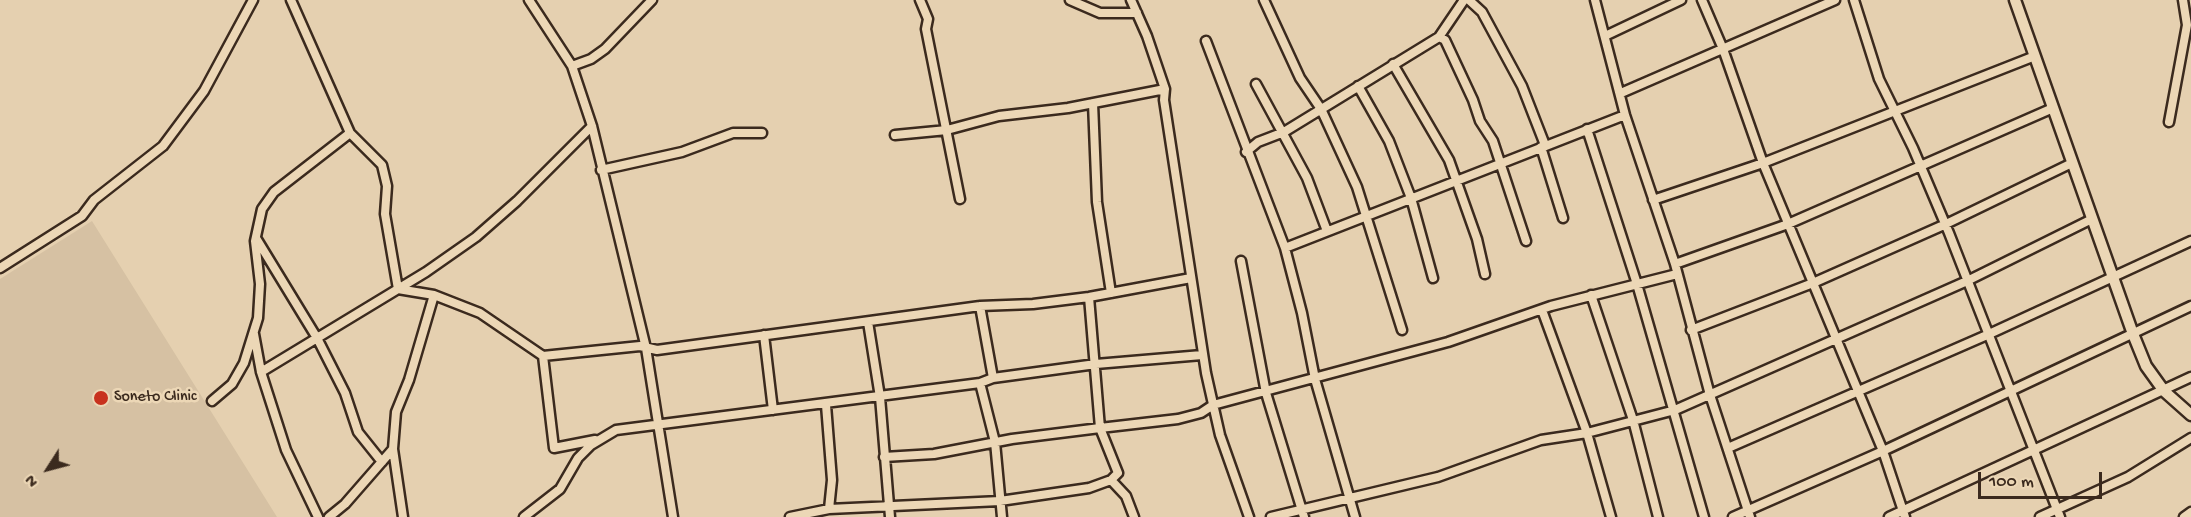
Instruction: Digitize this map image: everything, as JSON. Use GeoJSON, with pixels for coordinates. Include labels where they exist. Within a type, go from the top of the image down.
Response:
{"type":"FeatureCollection","features":[{"type":"Feature","properties":{"kind":"main road"},"geometry":{"type":"LineString","coordinates":[[2015,0],[2146,366],[2164,391],[2182,410],[2191,415]]}},
{"type":"Feature","properties":{"kind":"street"},"geometry":{"type":"LineString","coordinates":[[0,268],[82,216],[94,200],[163,146],[204,91],[253,0]]}},
{"type":"Feature","properties":{"kind":"street"},"geometry":{"type":"LineString","coordinates":[[291,0],[350,134],[382,165],[387,186],[385,214],[398,289]]}},
{"type":"Feature","properties":{"kind":"street"},"geometry":{"type":"LineString","coordinates":[[530,0],[572,66],[592,126],[646,348],[673,517]]}},
{"type":"Feature","properties":{"kind":"street"},"geometry":{"type":"LineString","coordinates":[[572,66],[591,59],[605,49],[652,0]]}},
{"type":"Feature","properties":{"kind":"street"},"geometry":{"type":"LineString","coordinates":[[920,0],[928,19],[926,29],[960,199]]}},
{"type":"Feature","properties":{"kind":"street"},"geometry":{"type":"LineString","coordinates":[[1070,0],[1100,13],[1137,13]]}},
{"type":"Feature","properties":{"kind":"street"},"geometry":{"type":"LineString","coordinates":[[1131,0],[1165,89],[1164,100],[1202,355],[1220,435],[1249,517]]}},
{"type":"Feature","properties":{"kind":"street"},"geometry":{"type":"LineString","coordinates":[[1264,0],[1300,78],[1321,109],[1357,187],[1364,216],[1402,330]]}},
{"type":"Feature","properties":{"kind":"street"},"geometry":{"type":"LineString","coordinates":[[1246,152],[1258,142],[1284,132],[1439,37],[1464,0]]}},
{"type":"Feature","properties":{"kind":"street"},"geometry":{"type":"LineString","coordinates":[[1470,0],[1482,12],[1522,86],[1543,146],[1563,218]]}},
{"type":"Feature","properties":{"kind":"street"},"geometry":{"type":"LineString","coordinates":[[1595,0],[1621,93],[1625,116],[1676,269],[1710,395],[1749,515]]}},
{"type":"Feature","properties":{"kind":"street"},"geometry":{"type":"LineString","coordinates":[[1605,36],[1681,0]]}},
{"type":"Feature","properties":{"kind":"street"},"geometry":{"type":"LineString","coordinates":[[1702,0],[1723,49],[1763,163],[1883,451],[1904,514]]}},
{"type":"Feature","properties":{"kind":"street"},"geometry":{"type":"LineString","coordinates":[[1621,93],[1835,0]]}},
{"type":"Feature","properties":{"kind":"street"},"geometry":{"type":"LineString","coordinates":[[1854,0],[1879,79],[1922,167],[1946,224],[1987,335],[2058,513]]}},
{"type":"Feature","properties":{"kind":"street"},"geometry":{"type":"LineString","coordinates":[[2169,123],[2187,24],[2183,0]]}},
{"type":"Feature","properties":{"kind":"street"},"geometry":{"type":"LineString","coordinates":[[1439,37],[1445,40],[1501,163],[1526,241]]}},
{"type":"Feature","properties":{"kind":"street"},"geometry":{"type":"LineString","coordinates":[[1206,41],[1246,152],[1285,248],[1302,313],[1315,379],[1355,517]]}},
{"type":"Feature","properties":{"kind":"street"},"geometry":{"type":"LineString","coordinates":[[1653,200],[1763,163],[2035,56]]}},
{"type":"Feature","properties":{"kind":"street"},"geometry":{"type":"LineString","coordinates":[[1393,64],[1449,159],[1477,239],[1485,274]]}},
{"type":"Feature","properties":{"kind":"street"},"geometry":{"type":"LineString","coordinates":[[1256,84],[1307,178],[1327,231]]}},
{"type":"Feature","properties":{"kind":"street"},"geometry":{"type":"LineString","coordinates":[[1358,86],[1389,141],[1411,198],[1433,278]]}},
{"type":"Feature","properties":{"kind":"street"},"geometry":{"type":"LineString","coordinates":[[895,135],[947,130],[999,116],[1093,104],[1165,89]]}},
{"type":"Feature","properties":{"kind":"street"},"geometry":{"type":"LineString","coordinates":[[1093,104],[1097,202],[1111,293]]}},
{"type":"Feature","properties":{"kind":"street"},"geometry":{"type":"LineString","coordinates":[[884,457],[934,454],[995,442],[1178,419],[1201,413],[1213,405],[1266,393],[1448,342],[1542,310],[1637,284],[1676,269],[1922,167],[2053,108]]}},
{"type":"Feature","properties":{"kind":"street"},"geometry":{"type":"LineString","coordinates":[[1285,248],[1625,116]]}},
{"type":"Feature","properties":{"kind":"street"},"geometry":{"type":"LineString","coordinates":[[261,372],[398,289],[476,237],[517,201],[592,126]]}},
{"type":"Feature","properties":{"kind":"street"},"geometry":{"type":"LineString","coordinates":[[1587,129],[1675,410],[1704,517]]}},
{"type":"Feature","properties":{"kind":"street"},"geometry":{"type":"LineString","coordinates":[[602,170],[682,152],[733,133],[762,133]]}},
{"type":"Feature","properties":{"kind":"street"},"geometry":{"type":"LineString","coordinates":[[212,401],[231,384],[244,363],[258,318],[260,284],[255,238],[261,209],[274,192],[350,134]]}},
{"type":"Feature","properties":{"kind":"street"},"geometry":{"type":"LineString","coordinates":[[1691,330],[1813,283],[1946,224],[2072,163]]}},
{"type":"Feature","properties":{"kind":"street"},"geometry":{"type":"LineString","coordinates":[[1271,517],[1303,514],[1398,485],[1438,477],[1541,440],[1587,433],[1675,410],[1967,280],[2092,219]]}},
{"type":"Feature","properties":{"kind":"street"},"geometry":{"type":"LineString","coordinates":[[255,238],[317,338],[345,393],[358,432],[382,462]]}},
{"type":"Feature","properties":{"kind":"street"},"geometry":{"type":"LineString","coordinates":[[1728,448],[1987,335],[2191,241]]}},
{"type":"Feature","properties":{"kind":"street"},"geometry":{"type":"LineString","coordinates":[[1241,261],[1266,393],[1303,514]]}},
{"type":"Feature","properties":{"kind":"street"},"geometry":{"type":"LineString","coordinates":[[398,289],[434,295],[480,313],[543,356],[646,348],[657,350],[980,306],[1033,304],[1089,297],[1191,278]]}},
{"type":"Feature","properties":{"kind":"street"},"geometry":{"type":"LineString","coordinates":[[403,517],[393,449],[396,412],[409,380],[434,295]]}},
{"type":"Feature","properties":{"kind":"street"},"geometry":{"type":"LineString","coordinates":[[1591,295],[1633,420],[1658,517]]}},
{"type":"Feature","properties":{"kind":"street"},"geometry":{"type":"LineString","coordinates":[[790,517],[829,509],[889,512],[1000,501],[1089,488],[1111,480],[1119,473],[1100,428],[1089,297]]}},
{"type":"Feature","properties":{"kind":"street"},"geometry":{"type":"LineString","coordinates":[[980,306],[993,378]]}},
{"type":"Feature","properties":{"kind":"street"},"geometry":{"type":"LineString","coordinates":[[1733,517],[1749,515],[2191,306]]}},
{"type":"Feature","properties":{"kind":"street"},"geometry":{"type":"LineString","coordinates":[[1542,310],[1587,433],[1611,517]]}},
{"type":"Feature","properties":{"kind":"street"},"geometry":{"type":"LineString","coordinates":[[868,322],[880,397],[889,512]]}},
{"type":"Feature","properties":{"kind":"street"},"geometry":{"type":"LineString","coordinates":[[253,330],[261,372],[286,450],[318,517]]}},
{"type":"Feature","properties":{"kind":"street"},"geometry":{"type":"LineString","coordinates":[[764,335],[773,410]]}},
{"type":"Feature","properties":{"kind":"street"},"geometry":{"type":"LineString","coordinates":[[524,517],[560,489],[578,458],[591,445],[616,430],[880,397],[1096,364],[1202,355]]}},
{"type":"Feature","properties":{"kind":"street"},"geometry":{"type":"LineString","coordinates":[[543,356],[554,448],[603,439]]}},
{"type":"Feature","properties":{"kind":"street"},"geometry":{"type":"LineString","coordinates":[[1889,517],[1904,514],[2191,377]]}},
{"type":"Feature","properties":{"kind":"street"},"geometry":{"type":"LineString","coordinates":[[981,383],[995,442],[1002,517]]}},
{"type":"Feature","properties":{"kind":"street"},"geometry":{"type":"LineString","coordinates":[[826,405],[832,480],[829,509]]}},
{"type":"Feature","properties":{"kind":"street"},"geometry":{"type":"LineString","coordinates":[[2040,517],[2058,513],[2128,477],[2191,438]]}},
{"type":"Feature","properties":{"kind":"street"},"geometry":{"type":"LineString","coordinates":[[329,517],[345,504],[393,449]]}},
{"type":"Feature","properties":{"kind":"street"},"geometry":{"type":"LineString","coordinates":[[1111,480],[1126,496],[1134,517]]}},
{"type":"Feature","properties":{"kind":"street"},"geometry":{"type":"LineString","coordinates":[[2184,517],[2191,512]]}},
{"type":"Feature","properties":{"kind":"shaded area","name":"Soneto Clinic"},"geometry":{"type":"Polygon","coordinates":[[[92,221],[277,517],[0,517],[0,279],[92,221]]]}},
{"type":"Feature","properties":{"kind":"place","name":"Soneto Clinic"},"geometry":{"type":"Point","coordinates":[101,398]}}]}
